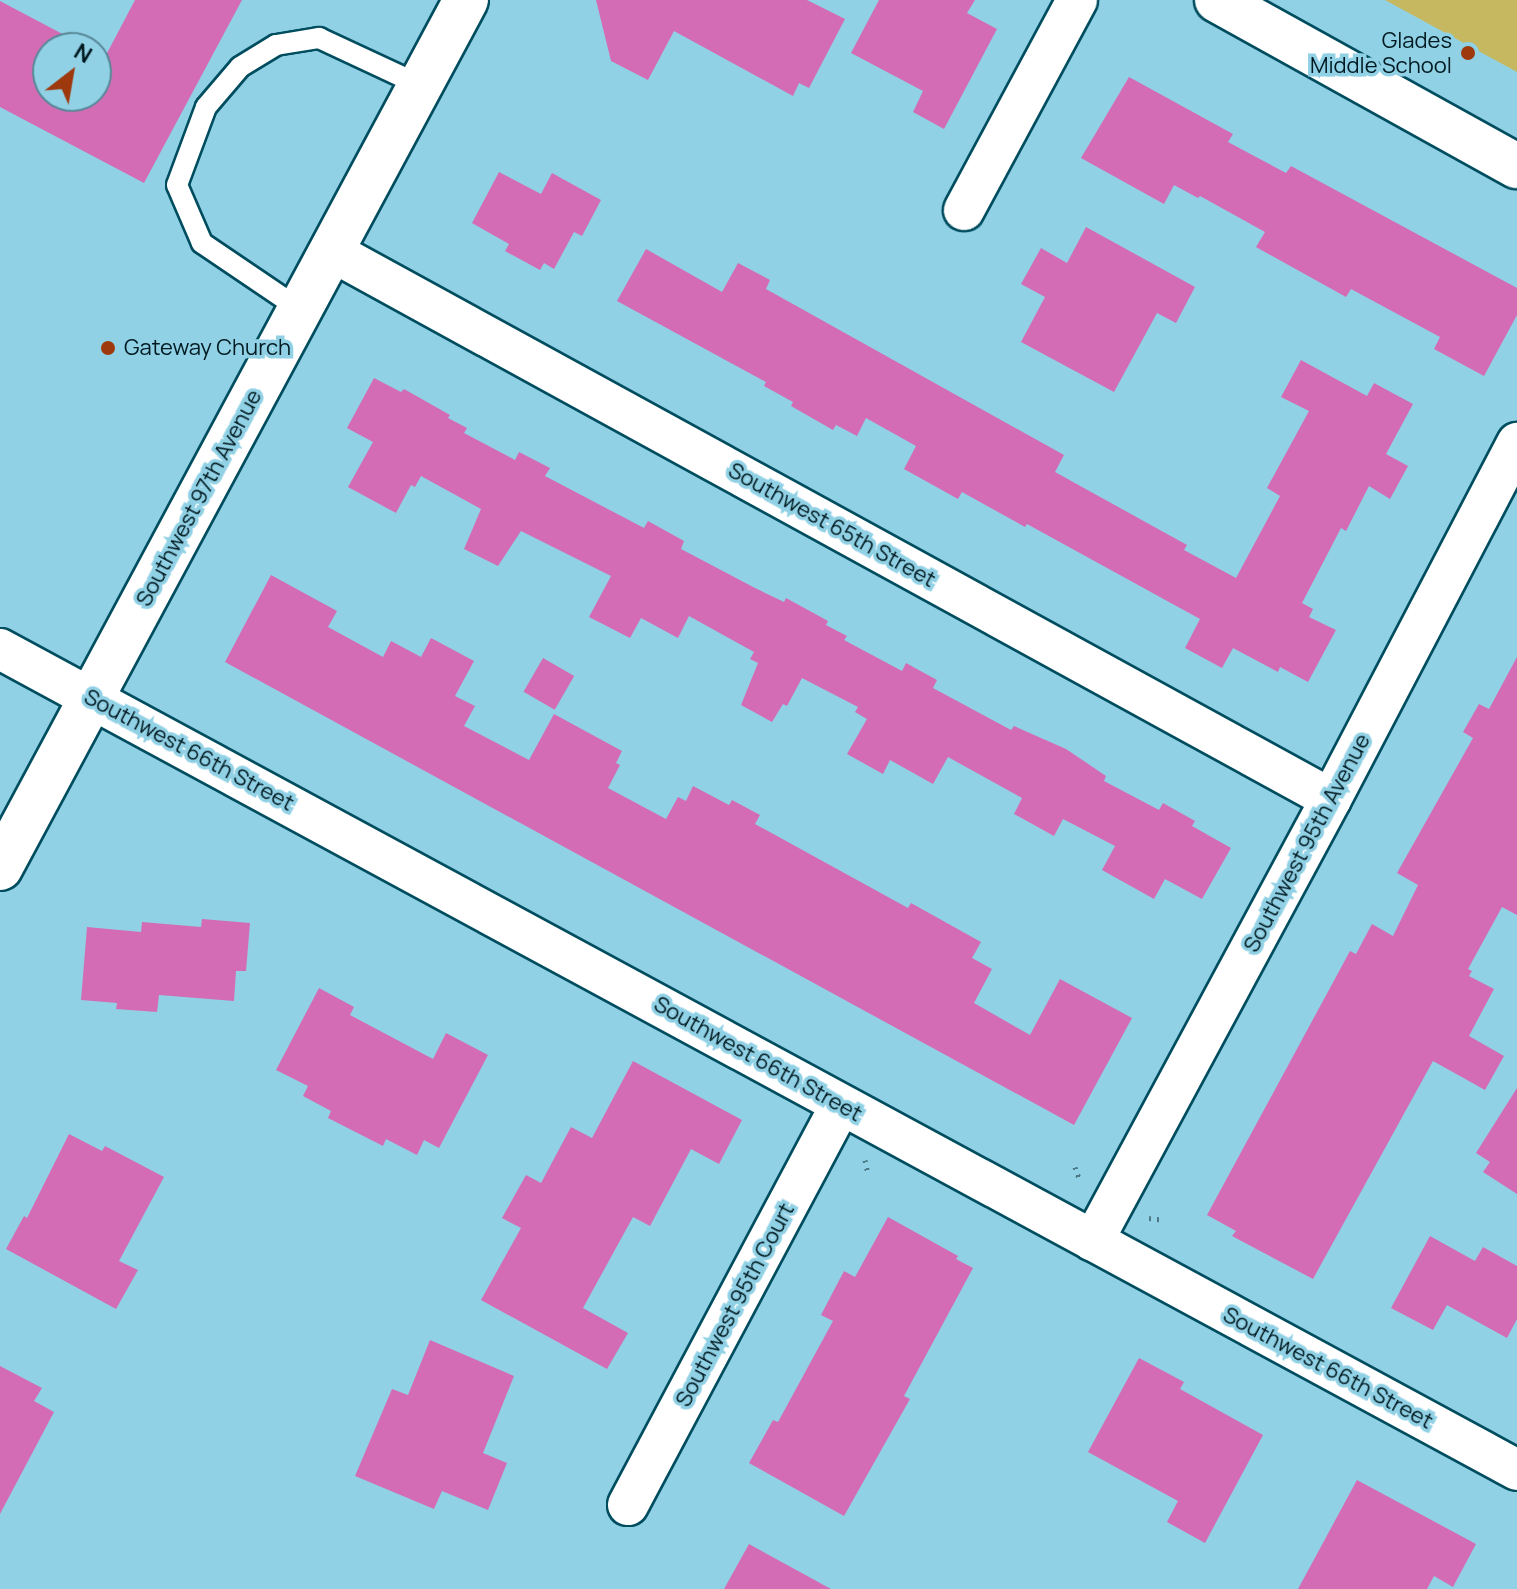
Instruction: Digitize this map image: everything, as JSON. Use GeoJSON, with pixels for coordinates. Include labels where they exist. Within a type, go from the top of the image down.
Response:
{"type":"FeatureCollection","features":[{"type":"Feature","properties":{"kind":"street","name":"Southwest 97th Avenue"},"geometry":{"type":"LineString","coordinates":[[0,868],[466,0]]}},
{"type":"Feature","properties":{"kind":"street"},"geometry":{"type":"LineString","coordinates":[[964,210],[1077,0]]}},
{"type":"Feature","properties":{"kind":"street"},"geometry":{"type":"LineString","coordinates":[[1217,0],[1517,166]]}},
{"type":"Feature","properties":{"kind":"street","name":"Southwest 65th Street"},"geometry":{"type":"LineString","coordinates":[[333,252],[1331,799]]}},
{"type":"Feature","properties":{"kind":"street","name":"Southwest 95th Avenue"},"geometry":{"type":"LineString","coordinates":[[1093,1241],[1331,799],[1517,443]]}},
{"type":"Feature","properties":{"kind":"street","name":"Southwest 66th Street"},"geometry":{"type":"LineString","coordinates":[[0,649],[1517,1470]]}},
{"type":"Feature","properties":{"kind":"street","name":"Southwest 95th Court"},"geometry":{"type":"LineString","coordinates":[[628,1505],[841,1105]]}},
{"type":"Feature","properties":{"kind":"lane"},"geometry":{"type":"LineString","coordinates":[[301,310],[202,243],[177,185],[206,107],[240,67],[276,45],[319,38],[422,86]]}},
{"type":"Feature","properties":{"kind":"path"},"geometry":{"type":"LineString","coordinates":[[1075,1167],[1081,1184]]}},
{"type":"Feature","properties":{"kind":"path"},"geometry":{"type":"LineString","coordinates":[[1144,1217],[1165,1220]]}},
{"type":"Feature","properties":{"kind":"shaded area"},"geometry":{"type":"Polygon","coordinates":[[[1385,0],[1517,0],[1517,72],[1385,0]]]}},
{"type":"Feature","properties":{"kind":"building"},"geometry":{"type":"Polygon","coordinates":[[[135,0],[242,0],[144,183],[0,107],[0,1],[59,32],[32,32],[32,112],[112,112],[112,44],[135,0]]]}},
{"type":"Feature","properties":{"kind":"building"},"geometry":{"type":"Polygon","coordinates":[[[596,0],[807,0],[845,19],[809,88],[799,83],[793,96],[674,31],[648,80],[611,61],[596,0]]]}},
{"type":"Feature","properties":{"kind":"building"},"geometry":{"type":"Polygon","coordinates":[[[879,0],[975,0],[967,13],[997,29],[944,129],[913,112],[923,91],[851,53],[879,0]]]}},
{"type":"Feature","properties":{"kind":"building"},"geometry":{"type":"Polygon","coordinates":[[[1129,77],[1233,134],[1228,142],[1286,173],[1291,166],[1517,288],[1517,315],[1484,376],[1434,349],[1440,337],[1351,289],[1346,297],[1256,247],[1265,232],[1200,196],[1198,198],[1174,185],[1164,204],[1081,158],[1129,77]]]}},
{"type":"Feature","properties":{"kind":"building"},"geometry":{"type":"Polygon","coordinates":[[[499,172],[541,194],[552,173],[601,200],[582,236],[574,232],[554,269],[544,263],[540,270],[505,251],[509,244],[472,223],[499,172]]]}},
{"type":"Feature","properties":{"kind":"building"},"geometry":{"type":"Polygon","coordinates":[[[1086,227],[1195,287],[1176,323],[1157,313],[1114,392],[1021,342],[1045,297],[1021,284],[1041,248],[1067,263],[1086,227]]]}},
{"type":"Feature","properties":{"kind":"building"},"geometry":{"type":"Polygon","coordinates":[[[646,249],[722,292],[738,263],[770,280],[766,289],[1064,455],[1055,472],[1187,545],[1184,550],[1236,578],[1280,496],[1267,488],[1309,411],[1281,397],[1301,360],[1367,396],[1374,383],[1413,404],[1386,454],[1408,466],[1390,499],[1369,486],[1346,531],[1341,528],[1302,603],[1313,609],[1309,617],[1336,630],[1308,682],[1280,667],[1278,672],[1233,648],[1222,668],[1185,648],[1200,619],[1027,524],[1025,527],[962,492],[958,499],[904,469],[916,446],[866,418],[857,436],[836,425],[833,430],[791,406],[793,402],[764,386],[766,382],[617,301],[646,249]]]}},
{"type":"Feature","properties":{"kind":"building"},"geometry":{"type":"Polygon","coordinates":[[[374,378],[401,392],[404,389],[450,415],[448,418],[467,428],[464,433],[515,460],[519,452],[550,468],[545,476],[644,528],[648,521],[684,541],[681,549],[755,588],[784,602],[786,598],[828,621],[826,625],[847,636],[844,640],[902,671],[906,663],[937,680],[933,688],[1011,730],[1014,726],[1066,749],[1106,776],[1104,781],[1159,810],[1163,803],[1195,821],[1192,826],[1231,848],[1202,899],[1165,879],[1154,899],[1102,870],[1115,846],[1063,819],[1054,836],[1014,814],[1022,798],[948,757],[933,784],[890,760],[883,774],[847,754],[867,719],[855,712],[858,707],[802,678],[787,706],[783,704],[772,722],[741,705],[758,663],[750,659],[754,652],[689,616],[678,638],[641,618],[630,638],[589,617],[611,576],[521,531],[498,566],[464,549],[481,509],[421,476],[415,487],[411,485],[396,513],[348,487],[373,442],[347,428],[374,378]]]}},
{"type":"Feature","properties":{"kind":"building"},"geometry":{"type":"Polygon","coordinates":[[[271,575],[337,611],[328,627],[383,657],[391,641],[421,657],[431,638],[474,661],[455,696],[475,706],[464,726],[529,760],[554,714],[622,751],[616,763],[620,765],[608,788],[666,819],[678,797],[686,801],[693,786],[729,805],[732,800],[760,815],[755,824],[908,908],[911,903],[981,942],[972,958],[992,969],[974,1003],[1030,1035],[1060,979],[1132,1018],[1074,1125],[225,662],[271,575]]]}},
{"type":"Feature","properties":{"kind":"building"},"geometry":{"type":"Polygon","coordinates":[[[1517,657],[1517,915],[1502,907],[1468,969],[1472,971],[1469,976],[1494,989],[1469,1036],[1504,1056],[1485,1090],[1433,1061],[1313,1279],[1232,1236],[1236,1231],[1207,1215],[1350,951],[1356,954],[1372,924],[1393,936],[1418,885],[1397,873],[1473,738],[1463,732],[1479,704],[1489,709],[1517,657]]]}},
{"type":"Feature","properties":{"kind":"building"},"geometry":{"type":"Polygon","coordinates":[[[543,658],[574,676],[555,710],[524,692],[543,658]]]}},
{"type":"Feature","properties":{"kind":"building"},"geometry":{"type":"Polygon","coordinates":[[[202,919],[250,923],[246,971],[236,971],[234,1001],[159,995],[157,1012],[116,1009],[117,1003],[81,1000],[87,927],[141,932],[142,922],[201,927],[202,919]]]}},
{"type":"Feature","properties":{"kind":"building"},"geometry":{"type":"Polygon","coordinates":[[[319,988],[354,1007],[350,1015],[433,1059],[446,1033],[488,1055],[439,1148],[424,1140],[417,1155],[386,1139],[383,1146],[328,1118],[331,1111],[303,1096],[308,1086],[276,1070],[319,988]]]}},
{"type":"Feature","properties":{"kind":"building"},"geometry":{"type":"Polygon","coordinates":[[[633,1061],[742,1120],[719,1164],[691,1149],[650,1226],[633,1217],[583,1308],[628,1333],[607,1369],[481,1300],[521,1228],[502,1218],[526,1175],[541,1183],[571,1127],[592,1138],[633,1061]]]}},
{"type":"Feature","properties":{"kind":"building"},"geometry":{"type":"Polygon","coordinates":[[[1517,1088],[1517,1194],[1483,1172],[1490,1162],[1476,1153],[1517,1088]]]}},
{"type":"Feature","properties":{"kind":"building"},"geometry":{"type":"Polygon","coordinates":[[[69,1134],[102,1151],[105,1146],[164,1177],[119,1261],[138,1270],[116,1309],[6,1249],[24,1216],[27,1218],[69,1134]]]}},
{"type":"Feature","properties":{"kind":"building"},"geometry":{"type":"Polygon","coordinates":[[[888,1217],[958,1256],[956,1259],[973,1268],[904,1396],[910,1399],[844,1516],[749,1463],[773,1420],[778,1422],[833,1321],[821,1315],[844,1271],[855,1277],[888,1217]]]}},
{"type":"Feature","properties":{"kind":"building"},"geometry":{"type":"Polygon","coordinates":[[[1430,1236],[1475,1261],[1483,1247],[1517,1266],[1517,1319],[1507,1338],[1447,1305],[1433,1330],[1391,1308],[1430,1236]]]}},
{"type":"Feature","properties":{"kind":"building"},"geometry":{"type":"Polygon","coordinates":[[[430,1340],[514,1376],[483,1453],[507,1463],[488,1510],[442,1491],[434,1509],[355,1476],[392,1389],[408,1395],[430,1340]]]}},
{"type":"Feature","properties":{"kind":"building"},"geometry":{"type":"Polygon","coordinates":[[[1139,1358],[1184,1382],[1180,1389],[1263,1435],[1205,1543],[1167,1522],[1178,1501],[1088,1452],[1139,1358]]]}},
{"type":"Feature","properties":{"kind":"building"},"geometry":{"type":"Polygon","coordinates":[[[0,1366],[42,1388],[34,1401],[54,1412],[0,1514],[0,1366]]]}},
{"type":"Feature","properties":{"kind":"building"},"geometry":{"type":"Polygon","coordinates":[[[1357,1480],[1476,1544],[1453,1587],[1434,1576],[1427,1589],[1298,1589],[1357,1480]]]}},
{"type":"Feature","properties":{"kind":"building"},"geometry":{"type":"Polygon","coordinates":[[[749,1544],[831,1589],[724,1589],[749,1544]]]}},
{"type":"Feature","properties":{"kind":"place","name":"Glades Middle School"},"geometry":{"type":"Point","coordinates":[1468,53]}},
{"type":"Feature","properties":{"kind":"place","name":"Gateway Church"},"geometry":{"type":"Point","coordinates":[108,348]}}]}
